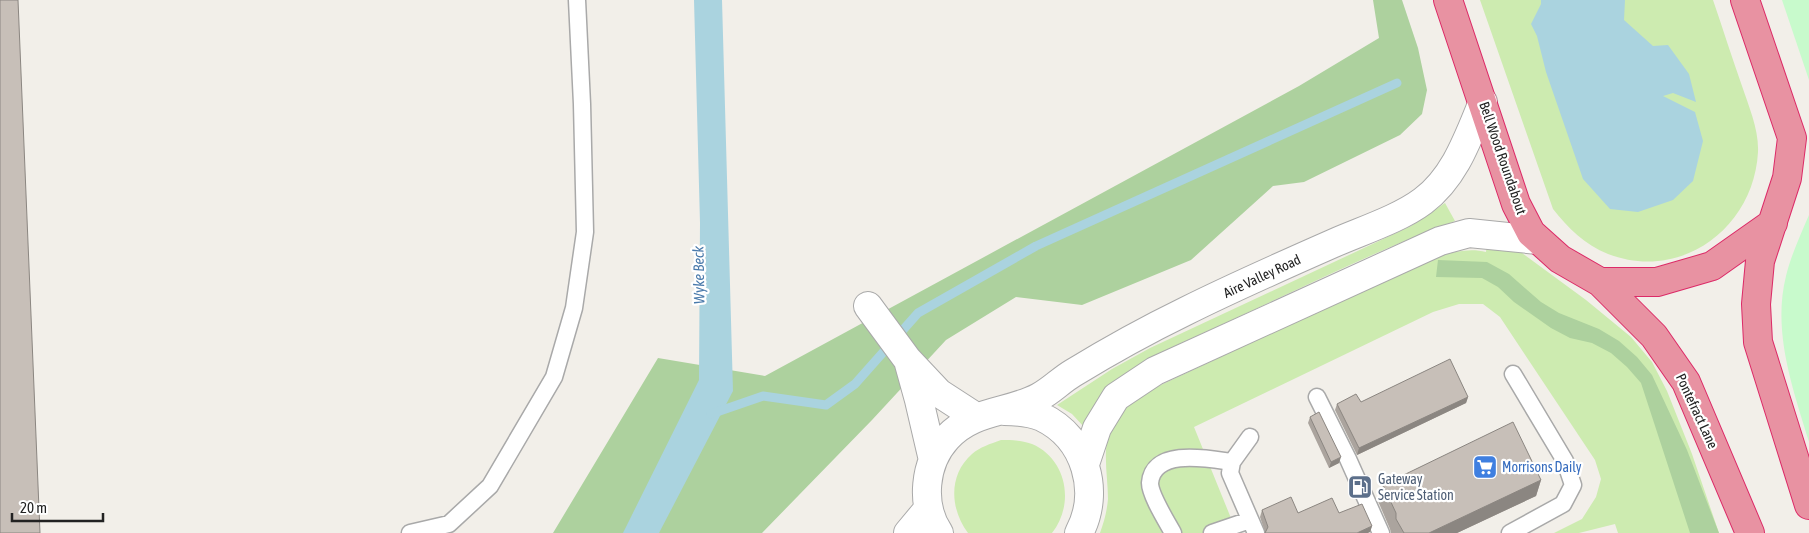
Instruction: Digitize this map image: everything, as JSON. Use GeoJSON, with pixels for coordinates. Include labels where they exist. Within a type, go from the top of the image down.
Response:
{"type":"FeatureCollection","features":[{"type":"Feature","properties":{"kind":"highway","name":"Bell Wood Roundabout"},"geometry":{"type":"LineString","coordinates":[[1448,0],[1516,204],[1531,233],[1560,258],[1600,282]]}},
{"type":"Feature","properties":{"kind":"highway"},"geometry":{"type":"LineString","coordinates":[[1745,0],[1792,138],[1787,178],[1760,261],[1756,304],[1758,342],[1809,505]]}},
{"type":"Feature","properties":{"kind":"highway"},"geometry":{"type":"LineString","coordinates":[[1600,282],[1656,282],[1712,266],[1773,223]]}},
{"type":"Feature","properties":{"kind":"highway","name":"Pontefract Lane"},"geometry":{"type":"LineString","coordinates":[[1600,282],[1654,336],[1686,382],[1750,533]]}},
{"type":"Feature","properties":{"kind":"street","name":"Aire Valley Road"},"geometry":{"type":"LineString","coordinates":[[908,533],[933,521],[927,484],[933,460],[946,438],[965,422],[1039,398],[1067,376],[1105,353],[1186,311],[1294,260],[1392,218],[1421,202],[1435,190],[1461,155],[1483,102]]}},
{"type":"Feature","properties":{"kind":"street"},"geometry":{"type":"LineString","coordinates":[[1085,464],[1097,428],[1116,396],[1155,371],[1440,242],[1469,233],[1538,240]]}},
{"type":"Feature","properties":{"kind":"street"},"geometry":{"type":"LineString","coordinates":[[868,306],[907,359],[939,393],[988,414],[1022,411],[1042,417],[1060,429],[1075,445],[1085,464],[1089,481],[1090,499],[1087,516],[1079,533]]}},
{"type":"Feature","properties":{"kind":"street"},"geometry":{"type":"LineString","coordinates":[[907,359],[933,460]]}},
{"type":"Feature","properties":{"kind":"lane"},"geometry":{"type":"LineString","coordinates":[[410,533],[449,524],[490,486],[554,377],[574,308],[585,232],[577,0]]}},
{"type":"Feature","properties":{"kind":"lane"},"geometry":{"type":"LineString","coordinates":[[1510,533],[1563,504],[1573,485],[1565,461],[1513,374]]}},
{"type":"Feature","properties":{"kind":"lane"},"geometry":{"type":"LineString","coordinates":[[1317,398],[1348,459],[1381,533]]}},
{"type":"Feature","properties":{"kind":"lane"},"geometry":{"type":"LineString","coordinates":[[1212,533],[1253,527],[1230,473],[1232,462],[1250,437]]}},
{"type":"Feature","properties":{"kind":"lane"},"geometry":{"type":"LineString","coordinates":[[1173,533],[1156,503],[1150,484],[1154,472],[1164,462],[1186,456],[1232,462]]}},
{"type":"Feature","properties":{"kind":"green space"},"geometry":{"type":"Polygon","coordinates":[[[1373,0],[1402,0],[1418,48],[1427,90],[1422,114],[1400,135],[1304,182],[1273,186],[1191,260],[1082,305],[1016,297],[946,340],[872,420],[762,533],[553,533],[658,358],[765,376],[1299,86],[1379,38],[1373,0]]]}},
{"type":"Feature","properties":{"kind":"green space"},"geometry":{"type":"Polygon","coordinates":[[[1480,0],[1713,0],[1753,119],[1758,144],[1753,179],[1743,204],[1728,225],[1709,242],[1686,254],[1662,261],[1635,261],[1608,254],[1592,246],[1578,235],[1553,209],[1480,0]]]}},
{"type":"Feature","properties":{"kind":"green space"},"geometry":{"type":"Polygon","coordinates":[[[1782,0],[1809,0],[1809,80],[1782,0]]]}},
{"type":"Feature","properties":{"kind":"green space"},"geometry":{"type":"Polygon","coordinates":[[[1445,203],[1455,221],[1399,243],[1142,363],[1116,381],[1101,396],[1084,427],[1072,414],[1057,405],[1112,369],[1150,348],[1411,226],[1445,203]]]}},
{"type":"Feature","properties":{"kind":"green space"},"geometry":{"type":"Polygon","coordinates":[[[1809,215],[1809,442],[1786,360],[1781,318],[1782,297],[1788,268],[1809,215]]]}},
{"type":"Feature","properties":{"kind":"green space"},"geometry":{"type":"Polygon","coordinates":[[[1487,240],[1504,243],[1522,253],[1586,300],[1631,337],[1652,362],[1667,391],[1692,454],[1719,533],[1618,533],[1615,524],[1579,533],[1554,533],[1582,519],[1596,497],[1601,479],[1595,460],[1500,317],[1483,304],[1459,304],[1433,312],[1194,427],[1237,533],[1100,533],[1108,499],[1106,445],[1108,435],[1118,416],[1148,391],[1401,272],[1453,253],[1475,250],[1486,252],[1487,240]]]}},
{"type":"Feature","properties":{"kind":"green space"},"geometry":{"type":"Polygon","coordinates":[[[1438,260],[1487,262],[1509,274],[1541,302],[1559,313],[1599,329],[1619,341],[1637,357],[1652,375],[1687,450],[1719,533],[1690,533],[1641,383],[1627,367],[1611,353],[1592,343],[1570,338],[1551,328],[1514,302],[1498,287],[1482,278],[1436,277],[1438,260]]]}},
{"type":"Feature","properties":{"kind":"green space"},"geometry":{"type":"Polygon","coordinates":[[[1001,440],[1032,444],[1044,451],[1060,471],[1064,483],[1064,509],[1052,533],[968,533],[962,524],[955,503],[954,492],[959,472],[964,462],[972,454],[985,446],[1001,440]]]}},
{"type":"Feature","properties":{"kind":"water"},"geometry":{"type":"Polygon","coordinates":[[[694,0],[722,0],[733,391],[659,533],[623,533],[699,380],[700,223],[694,0]]]}},
{"type":"Feature","properties":{"kind":"water"},"geometry":{"type":"Polygon","coordinates":[[[1541,0],[1625,0],[1624,20],[1653,46],[1668,45],[1689,74],[1696,102],[1673,93],[1663,96],[1695,112],[1703,141],[1693,181],[1673,200],[1638,212],[1610,209],[1583,179],[1546,72],[1537,36],[1531,24],[1541,4],[1541,0]]]}},
{"type":"Feature","properties":{"kind":"building"},"geometry":{"type":"Polygon","coordinates":[[[0,0],[18,0],[40,533],[0,533],[0,0]]]}},
{"type":"Feature","properties":{"kind":"building"},"geometry":{"type":"Polygon","coordinates":[[[1450,359],[1468,397],[1359,448],[1337,404],[1356,394],[1361,402],[1450,359]]]}},
{"type":"Feature","properties":{"kind":"building"},"geometry":{"type":"Polygon","coordinates":[[[1319,412],[1341,457],[1331,462],[1310,417],[1319,412]]]}},
{"type":"Feature","properties":{"kind":"building","name":"Morrisons Daily"},"geometry":{"type":"Polygon","coordinates":[[[1513,422],[1541,480],[1429,533],[1404,533],[1396,519],[1396,513],[1383,485],[1513,422]]]}},
{"type":"Feature","properties":{"kind":"building"},"geometry":{"type":"Polygon","coordinates":[[[1291,497],[1298,513],[1332,498],[1339,513],[1362,504],[1372,526],[1357,533],[1265,533],[1268,527],[1262,510],[1291,497]]]}},
{"type":"Feature","properties":{"kind":"waterway"},"geometry":{"type":"LineString","coordinates":[[711,414],[763,396],[826,405],[855,384],[918,313],[1036,246],[1397,83]]}},
{"type":"Feature","properties":{"kind":"place","name":"Morrisons Daily"},"geometry":{"type":"Point","coordinates":[1485,467]}},
{"type":"Feature","properties":{"kind":"place","name":"Gateway Service Station"},"geometry":{"type":"Point","coordinates":[1360,487]}},
{"type":"Feature","properties":{"kind":"water label","name":"Wyke Beck"},"geometry":{"type":"Point","coordinates":[699,275]}}]}
